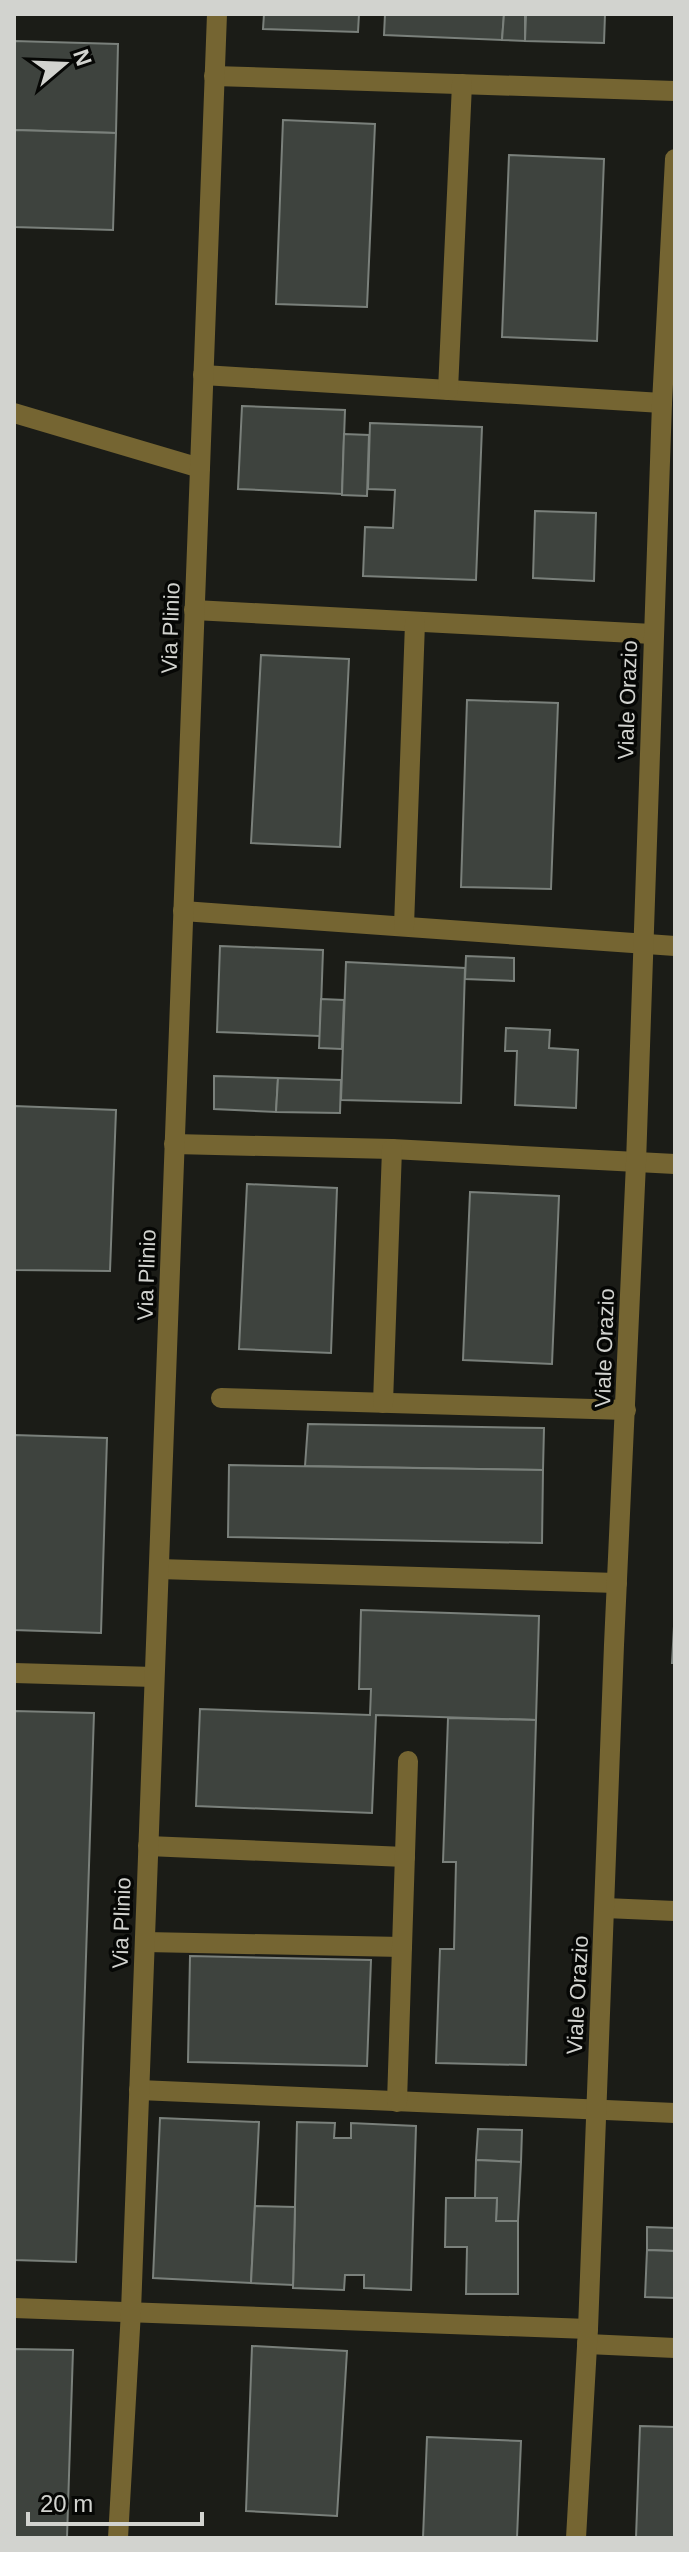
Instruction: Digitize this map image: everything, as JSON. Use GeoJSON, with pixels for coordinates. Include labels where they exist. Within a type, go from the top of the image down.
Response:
{"type":"FeatureCollection","features":[{"type":"Feature","properties":{"kind":"street","name":"Via Plinio"},"geometry":{"type":"LineString","coordinates":[[118,2538],[131,2311],[217,14]]}},
{"type":"Feature","properties":{"kind":"street"},"geometry":{"type":"LineString","coordinates":[[214,76],[675,91]]}},
{"type":"Feature","properties":{"kind":"street"},"geometry":{"type":"LineString","coordinates":[[448,390],[462,84]]}},
{"type":"Feature","properties":{"kind":"street","name":"Viale Orazio"},"geometry":{"type":"LineString","coordinates":[[576,2538],[636,1163],[662,403],[670,360],[675,159]]}},
{"type":"Feature","properties":{"kind":"street"},"geometry":{"type":"LineString","coordinates":[[203,375],[662,403]]}},
{"type":"Feature","properties":{"kind":"street"},"geometry":{"type":"LineString","coordinates":[[14,413],[200,468]]}},
{"type":"Feature","properties":{"kind":"street"},"geometry":{"type":"LineString","coordinates":[[194,610],[653,634]]}},
{"type":"Feature","properties":{"kind":"street"},"geometry":{"type":"LineString","coordinates":[[404,926],[415,623]]}},
{"type":"Feature","properties":{"kind":"street"},"geometry":{"type":"LineString","coordinates":[[183,911],[675,946]]}},
{"type":"Feature","properties":{"kind":"street"},"geometry":{"type":"LineString","coordinates":[[174,1144],[392,1149],[675,1164]]}},
{"type":"Feature","properties":{"kind":"street"},"geometry":{"type":"LineString","coordinates":[[383,1403],[392,1149]]}},
{"type":"Feature","properties":{"kind":"street"},"geometry":{"type":"LineString","coordinates":[[221,1398],[626,1410]]}},
{"type":"Feature","properties":{"kind":"street"},"geometry":{"type":"LineString","coordinates":[[159,1569],[617,1583]]}},
{"type":"Feature","properties":{"kind":"street"},"geometry":{"type":"LineString","coordinates":[[14,1673],[154,1677]]}},
{"type":"Feature","properties":{"kind":"street"},"geometry":{"type":"LineString","coordinates":[[397,2102],[408,1761]]}},
{"type":"Feature","properties":{"kind":"street"},"geometry":{"type":"LineString","coordinates":[[148,1846],[405,1857]]}},
{"type":"Feature","properties":{"kind":"street"},"geometry":{"type":"LineString","coordinates":[[605,1908],[675,1911]]}},
{"type":"Feature","properties":{"kind":"street"},"geometry":{"type":"LineString","coordinates":[[145,1942],[402,1947]]}},
{"type":"Feature","properties":{"kind":"street"},"geometry":{"type":"LineString","coordinates":[[139,2090],[675,2113]]}},
{"type":"Feature","properties":{"kind":"street"},"geometry":{"type":"LineString","coordinates":[[14,2308],[131,2311],[587,2337],[675,2348]]}},
{"type":"Feature","properties":{"kind":"building"},"geometry":{"type":"Polygon","coordinates":[[[264,14],[359,14],[358,32],[263,29],[264,14]]]}},
{"type":"Feature","properties":{"kind":"building"},"geometry":{"type":"Polygon","coordinates":[[[385,14],[504,14],[502,40],[384,35],[385,14]]]}},
{"type":"Feature","properties":{"kind":"building"},"geometry":{"type":"Polygon","coordinates":[[[504,14],[525,15],[525,41],[502,40],[504,14]]]}},
{"type":"Feature","properties":{"kind":"building"},"geometry":{"type":"Polygon","coordinates":[[[526,14],[605,14],[604,43],[525,41],[526,14]]]}},
{"type":"Feature","properties":{"kind":"building"},"geometry":{"type":"Polygon","coordinates":[[[14,41],[118,44],[116,133],[14,130],[14,41]]]}},
{"type":"Feature","properties":{"kind":"building"},"geometry":{"type":"Polygon","coordinates":[[[283,120],[375,124],[367,307],[276,304],[283,120]]]}},
{"type":"Feature","properties":{"kind":"building"},"geometry":{"type":"Polygon","coordinates":[[[14,130],[116,133],[113,230],[14,227],[14,130]]]}},
{"type":"Feature","properties":{"kind":"building"},"geometry":{"type":"Polygon","coordinates":[[[509,155],[604,159],[597,341],[502,337],[509,155]]]}},
{"type":"Feature","properties":{"kind":"building"},"geometry":{"type":"Polygon","coordinates":[[[242,406],[345,410],[342,494],[238,489],[242,406]]]}},
{"type":"Feature","properties":{"kind":"building"},"geometry":{"type":"Polygon","coordinates":[[[370,423],[482,427],[476,580],[363,576],[365,527],[393,528],[395,490],[368,489],[370,423]]]}},
{"type":"Feature","properties":{"kind":"building"},"geometry":{"type":"Polygon","coordinates":[[[344,434],[369,435],[367,496],[342,495],[344,434]]]}},
{"type":"Feature","properties":{"kind":"building"},"geometry":{"type":"Polygon","coordinates":[[[535,511],[596,513],[594,581],[533,578],[535,511]]]}},
{"type":"Feature","properties":{"kind":"building"},"geometry":{"type":"Polygon","coordinates":[[[261,655],[349,659],[340,847],[251,843],[261,655]]]}},
{"type":"Feature","properties":{"kind":"building"},"geometry":{"type":"Polygon","coordinates":[[[467,700],[558,703],[551,889],[461,887],[467,700]]]}},
{"type":"Feature","properties":{"kind":"building"},"geometry":{"type":"Polygon","coordinates":[[[220,946],[323,950],[320,1036],[217,1032],[220,946]]]}},
{"type":"Feature","properties":{"kind":"building"},"geometry":{"type":"Polygon","coordinates":[[[466,956],[514,958],[514,981],[465,979],[466,956]]]}},
{"type":"Feature","properties":{"kind":"building"},"geometry":{"type":"Polygon","coordinates":[[[346,962],[465,968],[461,1103],[341,1100],[346,962]]]}},
{"type":"Feature","properties":{"kind":"building"},"geometry":{"type":"Polygon","coordinates":[[[321,999],[344,1000],[342,1049],[319,1048],[321,999]]]}},
{"type":"Feature","properties":{"kind":"building"},"geometry":{"type":"Polygon","coordinates":[[[506,1028],[550,1030],[549,1048],[578,1050],[576,1108],[515,1105],[517,1051],[505,1051],[506,1028]]]}},
{"type":"Feature","properties":{"kind":"building"},"geometry":{"type":"Polygon","coordinates":[[[214,1076],[278,1078],[276,1112],[214,1109],[214,1076]]]}},
{"type":"Feature","properties":{"kind":"building"},"geometry":{"type":"Polygon","coordinates":[[[278,1078],[341,1080],[340,1113],[276,1112],[278,1078]]]}},
{"type":"Feature","properties":{"kind":"building"},"geometry":{"type":"Polygon","coordinates":[[[14,1106],[116,1110],[110,1271],[14,1270],[14,1106]]]}},
{"type":"Feature","properties":{"kind":"building"},"geometry":{"type":"Polygon","coordinates":[[[247,1184],[337,1188],[331,1353],[239,1349],[247,1184]]]}},
{"type":"Feature","properties":{"kind":"building"},"geometry":{"type":"Polygon","coordinates":[[[470,1192],[559,1196],[552,1364],[463,1360],[470,1192]]]}},
{"type":"Feature","properties":{"kind":"building"},"geometry":{"type":"Polygon","coordinates":[[[308,1424],[544,1428],[543,1470],[305,1466],[308,1424]]]}},
{"type":"Feature","properties":{"kind":"building"},"geometry":{"type":"Polygon","coordinates":[[[14,1435],[107,1438],[101,1633],[14,1630],[14,1435]]]}},
{"type":"Feature","properties":{"kind":"building"},"geometry":{"type":"Polygon","coordinates":[[[229,1465],[543,1470],[542,1543],[228,1537],[229,1465]]]}},
{"type":"Feature","properties":{"kind":"building"},"geometry":{"type":"Polygon","coordinates":[[[675,1608],[675,1663],[672,1663],[675,1608]]]}},
{"type":"Feature","properties":{"kind":"building"},"geometry":{"type":"Polygon","coordinates":[[[361,1610],[539,1616],[536,1720],[376,1715],[372,1813],[196,1806],[200,1709],[370,1715],[371,1689],[359,1689],[361,1610]]]}},
{"type":"Feature","properties":{"kind":"building"},"geometry":{"type":"Polygon","coordinates":[[[14,1711],[94,1713],[76,2262],[14,2260],[14,1711]]]}},
{"type":"Feature","properties":{"kind":"building"},"geometry":{"type":"Polygon","coordinates":[[[448,1718],[536,1720],[526,2065],[436,2063],[440,1949],[454,1949],[456,1862],[443,1862],[448,1718]]]}},
{"type":"Feature","properties":{"kind":"building"},"geometry":{"type":"Polygon","coordinates":[[[190,1956],[371,1960],[367,2066],[188,2062],[190,1956]]]}},
{"type":"Feature","properties":{"kind":"building"},"geometry":{"type":"Polygon","coordinates":[[[160,2118],[259,2122],[251,2283],[153,2278],[160,2118]]]}},
{"type":"Feature","properties":{"kind":"building"},"geometry":{"type":"Polygon","coordinates":[[[297,2122],[335,2123],[334,2138],[351,2138],[351,2123],[416,2126],[411,2290],[364,2288],[364,2275],[345,2275],[344,2290],[293,2288],[297,2122]]]}},
{"type":"Feature","properties":{"kind":"building"},"geometry":{"type":"Polygon","coordinates":[[[478,2129],[522,2130],[521,2162],[476,2160],[478,2129]]]}},
{"type":"Feature","properties":{"kind":"building"},"geometry":{"type":"Polygon","coordinates":[[[476,2160],[521,2162],[518,2221],[496,2221],[497,2198],[475,2198],[476,2160]]]}},
{"type":"Feature","properties":{"kind":"building"},"geometry":{"type":"Polygon","coordinates":[[[446,2198],[497,2198],[496,2221],[518,2221],[518,2294],[466,2294],[467,2247],[445,2247],[446,2198]]]}},
{"type":"Feature","properties":{"kind":"building"},"geometry":{"type":"Polygon","coordinates":[[[255,2206],[295,2207],[293,2285],[251,2283],[255,2206]]]}},
{"type":"Feature","properties":{"kind":"building"},"geometry":{"type":"Polygon","coordinates":[[[647,2227],[675,2228],[675,2251],[647,2250],[647,2227]]]}},
{"type":"Feature","properties":{"kind":"building"},"geometry":{"type":"Polygon","coordinates":[[[647,2250],[675,2251],[675,2298],[645,2297],[647,2250]]]}},
{"type":"Feature","properties":{"kind":"building"},"geometry":{"type":"Polygon","coordinates":[[[252,2346],[347,2351],[337,2516],[246,2511],[252,2346]]]}},
{"type":"Feature","properties":{"kind":"building"},"geometry":{"type":"Polygon","coordinates":[[[14,2349],[73,2350],[67,2538],[14,2538],[14,2349]]]}},
{"type":"Feature","properties":{"kind":"building"},"geometry":{"type":"Polygon","coordinates":[[[640,2426],[675,2427],[675,2538],[636,2538],[640,2426]]]}},
{"type":"Feature","properties":{"kind":"building"},"geometry":{"type":"Polygon","coordinates":[[[427,2437],[521,2441],[517,2538],[423,2538],[427,2437]]]}}]}
